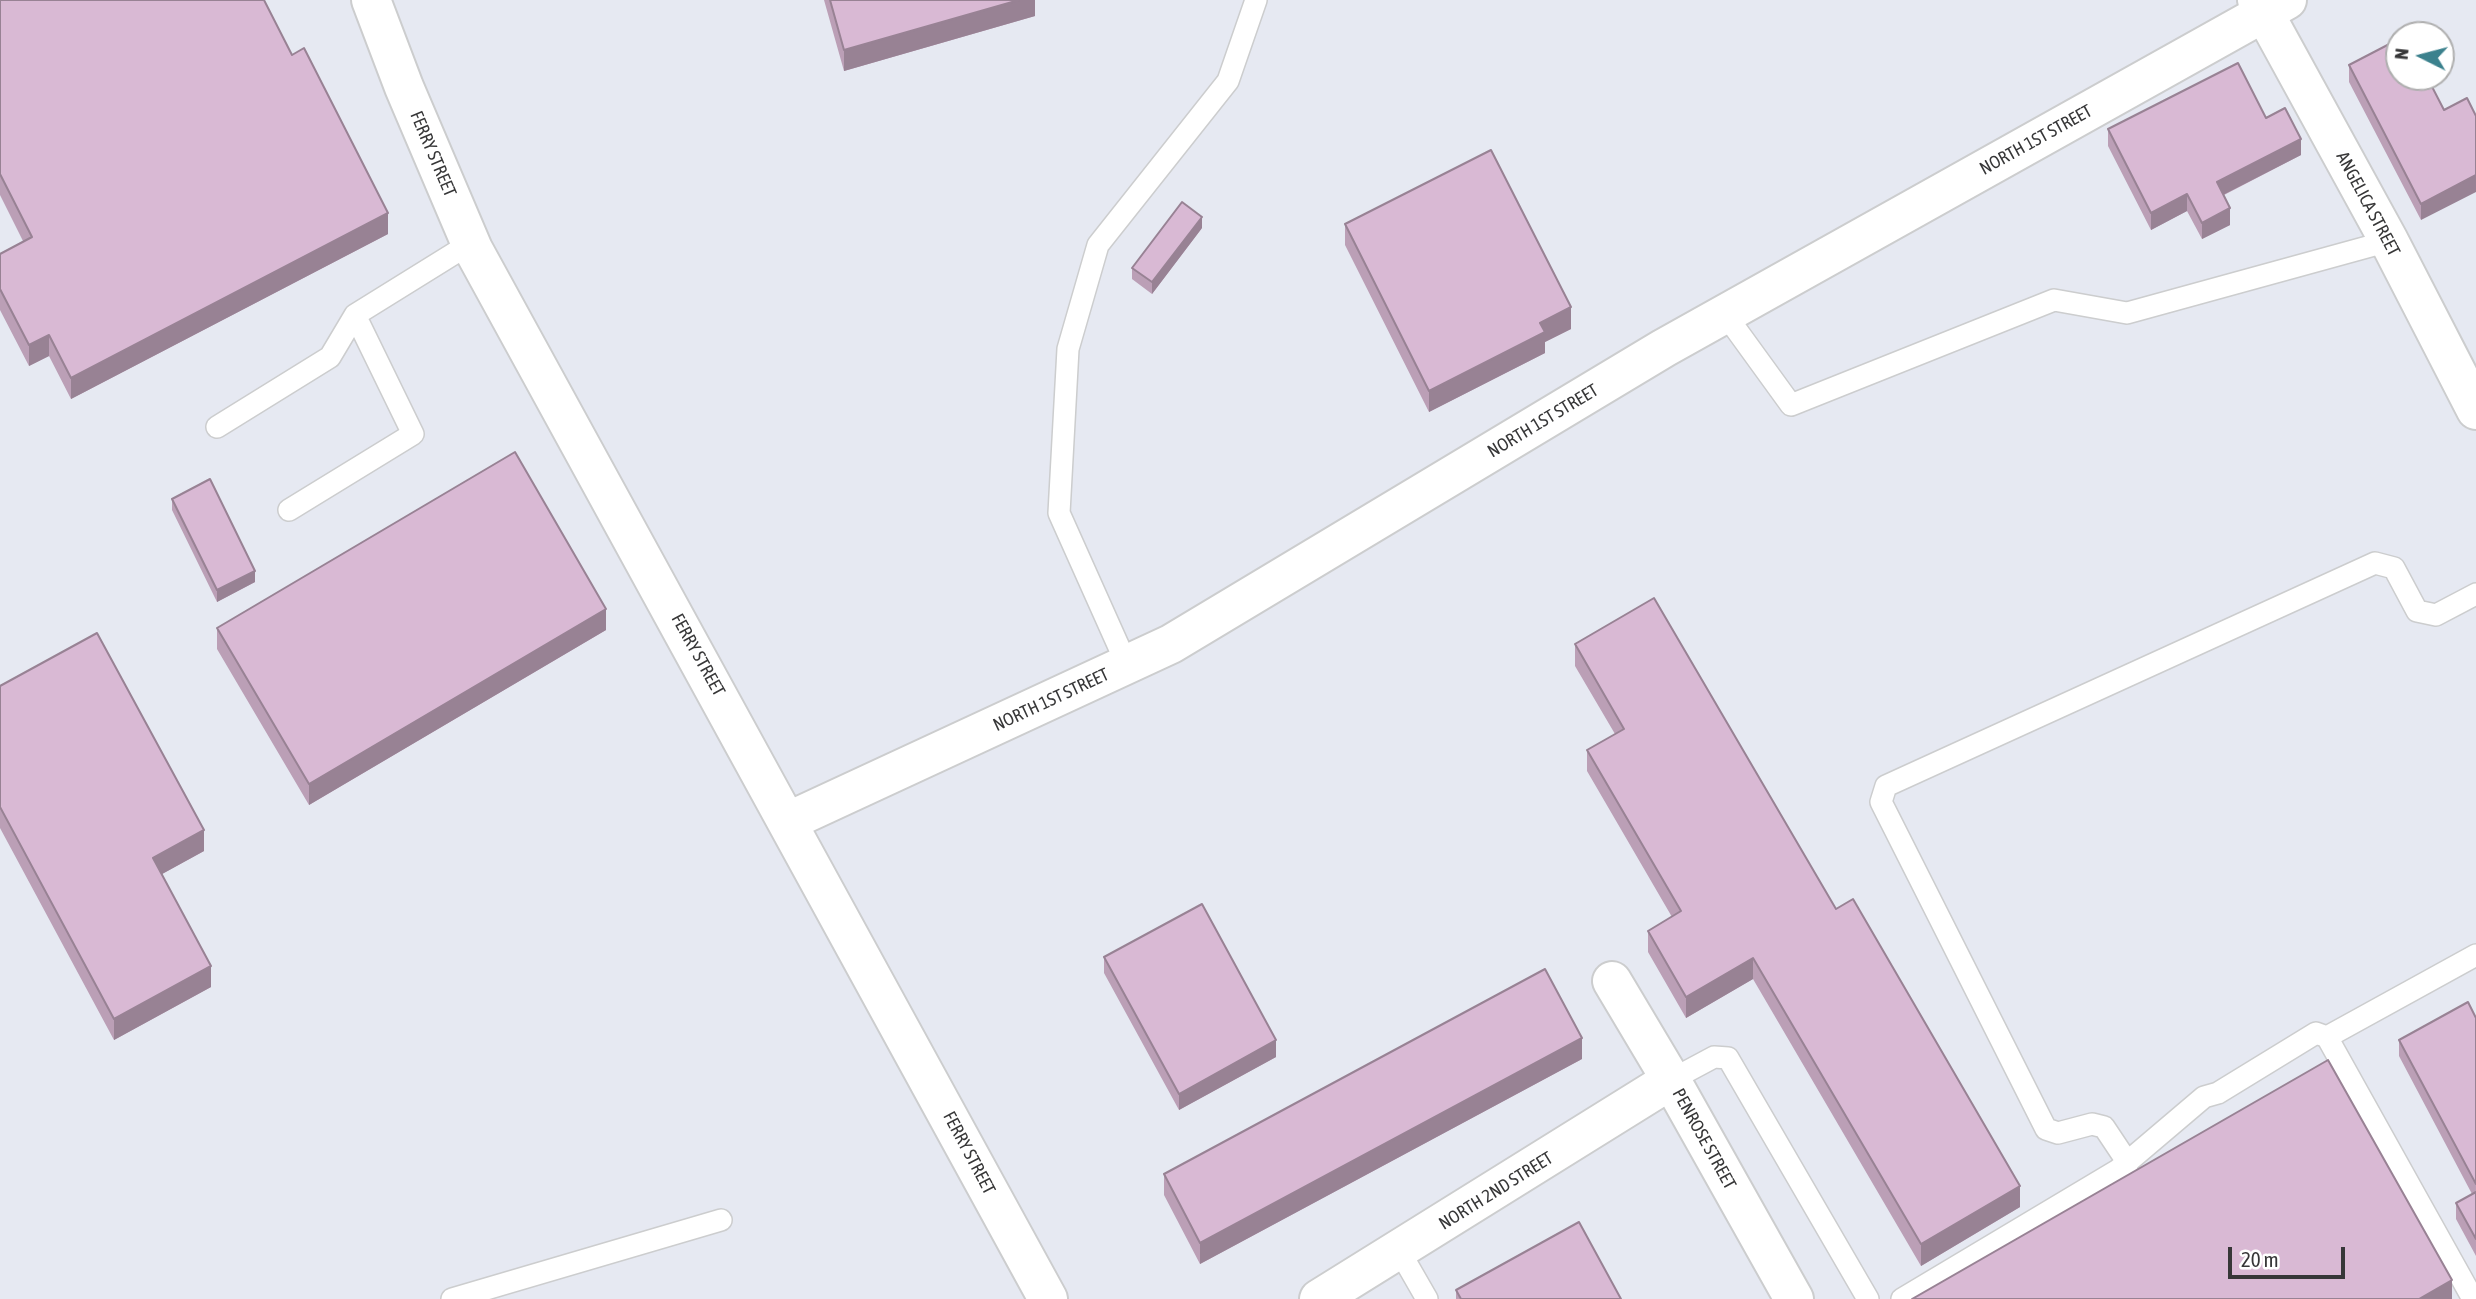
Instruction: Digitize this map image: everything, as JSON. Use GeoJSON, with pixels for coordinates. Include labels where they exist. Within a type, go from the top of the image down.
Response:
{"type":"FeatureCollection","features":[{"type":"Feature","properties":{"kind":"street","name":"FERRY STREET"},"geometry":{"type":"LineString","coordinates":[[371,0],[404,87],[471,243],[1048,1299]]}},
{"type":"Feature","properties":{"kind":"street","name":"NORTH 1ST STREET"},"geometry":{"type":"LineString","coordinates":[[789,821],[1171,644],[1725,314],[2269,4]]}},
{"type":"Feature","properties":{"kind":"street","name":"ANGELICA STREET"},"geometry":{"type":"LineString","coordinates":[[2269,4],[2476,410]]}},
{"type":"Feature","properties":{"kind":"street","name":"PENROSE STREET"},"geometry":{"type":"LineString","coordinates":[[1612,981],[1794,1299]]}},
{"type":"Feature","properties":{"kind":"street","name":"NORTH 2ND STREET"},"geometry":{"type":"LineString","coordinates":[[1320,1299],[1671,1080]]}},
{"type":"Feature","properties":{"kind":"lane"},"geometry":{"type":"LineString","coordinates":[[1127,665],[1059,513],[1069,349],[1098,245],[1228,81],[1256,0]]}},
{"type":"Feature","properties":{"kind":"lane"},"geometry":{"type":"LineString","coordinates":[[1725,314],[1791,405],[2054,300],[2127,313],[2389,241]]}},
{"type":"Feature","properties":{"kind":"lane"},"geometry":{"type":"LineString","coordinates":[[217,427],[330,357],[355,315],[471,243]]}},
{"type":"Feature","properties":{"kind":"lane"},"geometry":{"type":"LineString","coordinates":[[289,510],[413,433],[355,315]]}},
{"type":"Feature","properties":{"kind":"lane"},"geometry":{"type":"LineString","coordinates":[[2128,1163],[2104,1127],[2092,1124],[2058,1133],[2046,1129],[1881,802],[1886,786],[2375,563],[2394,568],[2417,611],[2436,615],[2476,594]]}},
{"type":"Feature","properties":{"kind":"lane"},"geometry":{"type":"LineString","coordinates":[[2327,1037],[2476,956]]}},
{"type":"Feature","properties":{"kind":"lane"},"geometry":{"type":"LineString","coordinates":[[1902,1299],[2128,1163],[2204,1097],[2218,1093],[2316,1033],[2327,1037],[2473,1299]]}},
{"type":"Feature","properties":{"kind":"lane"},"geometry":{"type":"LineString","coordinates":[[1671,1080],[1714,1057],[1728,1058],[1868,1299]]}},
{"type":"Feature","properties":{"kind":"lane"},"geometry":{"type":"LineString","coordinates":[[452,1299],[721,1220]]}},
{"type":"Feature","properties":{"kind":"lane"},"geometry":{"type":"LineString","coordinates":[[1400,1251],[1427,1299]]}},
{"type":"Feature","properties":{"kind":"shaded area"},"geometry":{"type":"Polygon","coordinates":[[[0,0],[2476,0],[2476,1299],[0,1299],[0,0]]]}},
{"type":"Feature","properties":{"kind":"building"},"geometry":{"type":"Polygon","coordinates":[[[0,0],[264,0],[292,55],[304,48],[388,213],[71,378],[49,335],[29,345],[0,289],[0,254],[32,237],[0,174],[0,0]]]}},
{"type":"Feature","properties":{"kind":"building"},"geometry":{"type":"Polygon","coordinates":[[[830,0],[1019,0],[844,50],[830,0]]]}},
{"type":"Feature","properties":{"kind":"building"},"geometry":{"type":"Polygon","coordinates":[[[2385,46],[2385,91],[2434,91],[2444,110],[2467,98],[2476,116],[2476,175],[2421,204],[2349,65],[2385,46]]]}},
{"type":"Feature","properties":{"kind":"building"},"geometry":{"type":"Polygon","coordinates":[[[2238,63],[2266,118],[2285,108],[2301,139],[2217,182],[2230,208],[2202,223],[2187,194],[2151,213],[2108,129],[2238,63]]]}},
{"type":"Feature","properties":{"kind":"building"},"geometry":{"type":"Polygon","coordinates":[[[1491,150],[1571,307],[1540,323],[1545,332],[1429,391],[1345,224],[1491,150]]]}},
{"type":"Feature","properties":{"kind":"building"},"geometry":{"type":"Polygon","coordinates":[[[1182,202],[1202,217],[1152,282],[1132,268],[1182,202]]]}},
{"type":"Feature","properties":{"kind":"building"},"geometry":{"type":"Polygon","coordinates":[[[515,452],[606,609],[309,784],[217,628],[515,452]]]}},
{"type":"Feature","properties":{"kind":"building"},"geometry":{"type":"Polygon","coordinates":[[[210,479],[255,571],[217,590],[172,499],[210,479]]]}},
{"type":"Feature","properties":{"kind":"building"},"geometry":{"type":"Polygon","coordinates":[[[1654,598],[1836,909],[1853,899],[2020,1186],[1921,1244],[1753,958],[1686,997],[1648,931],[1681,911],[1587,750],[1624,729],[1575,644],[1654,598]]]}},
{"type":"Feature","properties":{"kind":"building"},"geometry":{"type":"Polygon","coordinates":[[[97,633],[204,830],[153,858],[211,966],[114,1019],[0,807],[0,686],[97,633]]]}},
{"type":"Feature","properties":{"kind":"building"},"geometry":{"type":"Polygon","coordinates":[[[1202,904],[1276,1040],[1179,1094],[1104,957],[1202,904]]]}},
{"type":"Feature","properties":{"kind":"building"},"geometry":{"type":"Polygon","coordinates":[[[1545,969],[1582,1038],[1200,1243],[1164,1174],[1545,969]]]}},
{"type":"Feature","properties":{"kind":"building"},"geometry":{"type":"Polygon","coordinates":[[[2468,1002],[2476,1018],[2476,1184],[2399,1040],[2468,1002]]]}},
{"type":"Feature","properties":{"kind":"building"},"geometry":{"type":"Polygon","coordinates":[[[2328,1060],[2452,1280],[2419,1299],[1912,1299],[2328,1060]]]}},
{"type":"Feature","properties":{"kind":"building"},"geometry":{"type":"Polygon","coordinates":[[[2476,1192],[2476,1239],[2456,1203],[2476,1192]]]}},
{"type":"Feature","properties":{"kind":"building"},"geometry":{"type":"Polygon","coordinates":[[[1579,1222],[1621,1299],[1461,1299],[1456,1290],[1579,1222]]]}}]}
